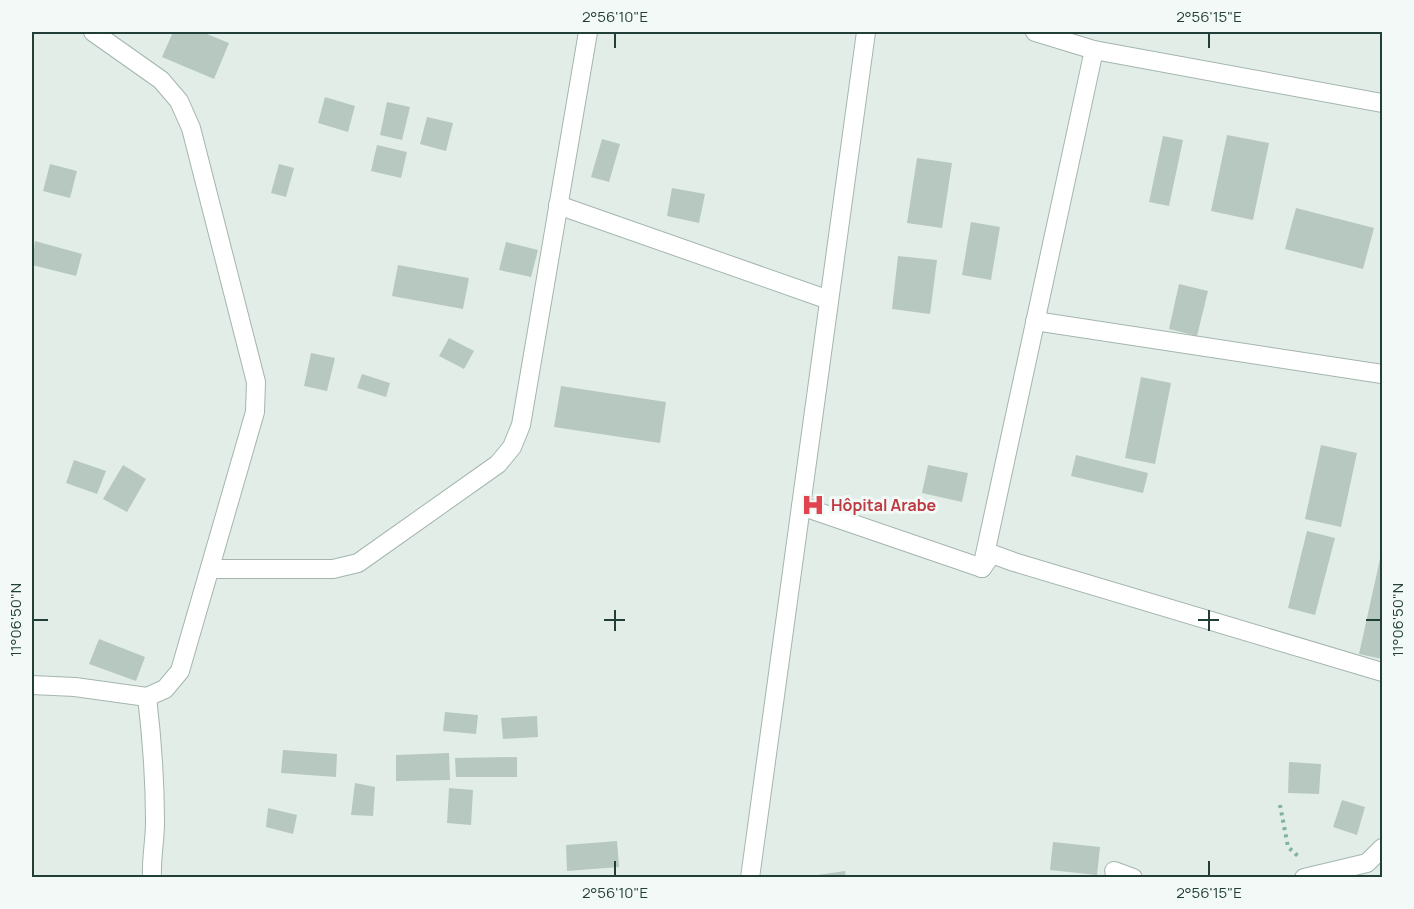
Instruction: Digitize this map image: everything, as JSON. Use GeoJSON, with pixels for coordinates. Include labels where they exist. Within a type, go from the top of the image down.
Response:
{"type":"FeatureCollection","features":[{"type":"Feature","properties":{"kind":"street"},"geometry":{"type":"LineString","coordinates":[[32,685],[75,687],[147,697],[165,689],[180,671],[255,412],[256,382],[191,128],[179,101],[161,80],[93,32]]}},
{"type":"Feature","properties":{"kind":"street"},"geometry":{"type":"LineString","coordinates":[[210,569],[333,569],[358,563],[498,464],[512,447],[521,425],[588,32]]}},
{"type":"Feature","properties":{"kind":"street"},"geometry":{"type":"LineString","coordinates":[[750,878],[866,32]]}},
{"type":"Feature","properties":{"kind":"street"},"geometry":{"type":"LineString","coordinates":[[1035,32],[1094,50],[1383,103]]}},
{"type":"Feature","properties":{"kind":"street"},"geometry":{"type":"LineString","coordinates":[[982,568],[1094,50]]}},
{"type":"Feature","properties":{"kind":"street"},"geometry":{"type":"LineString","coordinates":[[558,205],[829,300]]}},
{"type":"Feature","properties":{"kind":"street"},"geometry":{"type":"LineString","coordinates":[[1035,321],[1383,374]]}},
{"type":"Feature","properties":{"kind":"street"},"geometry":{"type":"LineString","coordinates":[[801,506],[982,568]]}},
{"type":"Feature","properties":{"kind":"street"},"geometry":{"type":"LineString","coordinates":[[982,568],[992,554],[1383,672]]}},
{"type":"Feature","properties":{"kind":"street"},"geometry":{"type":"LineString","coordinates":[[147,697],[153,742],[155,825],[152,878]]}},
{"type":"Feature","properties":{"kind":"street"},"geometry":{"type":"LineString","coordinates":[[1307,877],[1367,863],[1383,848]]}},
{"type":"Feature","properties":{"kind":"street"},"geometry":{"type":"LineString","coordinates":[[1114,871],[1132,878]]}},
{"type":"Feature","properties":{"kind":"path"},"geometry":{"type":"LineString","coordinates":[[1280,805],[1288,847],[1306,865],[1307,877]]}},
{"type":"Feature","properties":{"kind":"building"},"geometry":{"type":"Polygon","coordinates":[[[173,32],[202,32],[229,43],[214,79],[162,57],[173,32]]]}},
{"type":"Feature","properties":{"kind":"building"},"geometry":{"type":"Polygon","coordinates":[[[32,60],[34,60],[34,95],[32,95],[32,60]]]}},
{"type":"Feature","properties":{"kind":"building"},"geometry":{"type":"Polygon","coordinates":[[[325,97],[355,106],[348,132],[318,123],[325,97]]]}},
{"type":"Feature","properties":{"kind":"building"},"geometry":{"type":"Polygon","coordinates":[[[387,102],[410,107],[402,140],[380,135],[387,102]]]}},
{"type":"Feature","properties":{"kind":"building"},"geometry":{"type":"Polygon","coordinates":[[[427,117],[453,123],[446,151],[420,144],[427,117]]]}},
{"type":"Feature","properties":{"kind":"building"},"geometry":{"type":"Polygon","coordinates":[[[1227,135],[1269,143],[1253,220],[1211,211],[1227,135]]]}},
{"type":"Feature","properties":{"kind":"building"},"geometry":{"type":"Polygon","coordinates":[[[1163,136],[1183,140],[1169,206],[1149,202],[1163,136]]]}},
{"type":"Feature","properties":{"kind":"building"},"geometry":{"type":"Polygon","coordinates":[[[602,139],[620,144],[609,182],[591,177],[602,139]]]}},
{"type":"Feature","properties":{"kind":"building"},"geometry":{"type":"Polygon","coordinates":[[[377,145],[407,152],[401,178],[371,171],[377,145]]]}},
{"type":"Feature","properties":{"kind":"building"},"geometry":{"type":"Polygon","coordinates":[[[917,158],[952,163],[942,228],[907,223],[917,158]]]}},
{"type":"Feature","properties":{"kind":"building"},"geometry":{"type":"Polygon","coordinates":[[[50,164],[77,171],[70,198],[43,191],[50,164]]]}},
{"type":"Feature","properties":{"kind":"building"},"geometry":{"type":"Polygon","coordinates":[[[279,164],[294,168],[286,197],[271,193],[279,164]]]}},
{"type":"Feature","properties":{"kind":"building"},"geometry":{"type":"Polygon","coordinates":[[[672,188],[705,194],[699,223],[667,216],[672,188]]]}},
{"type":"Feature","properties":{"kind":"building"},"geometry":{"type":"Polygon","coordinates":[[[1296,208],[1374,228],[1363,269],[1285,249],[1296,208]]]}},
{"type":"Feature","properties":{"kind":"building"},"geometry":{"type":"Polygon","coordinates":[[[971,222],[1000,227],[991,280],[962,275],[971,222]]]}},
{"type":"Feature","properties":{"kind":"building"},"geometry":{"type":"Polygon","coordinates":[[[35,241],[82,254],[76,276],[32,265],[35,241]]]}},
{"type":"Feature","properties":{"kind":"building"},"geometry":{"type":"Polygon","coordinates":[[[506,242],[538,250],[531,277],[499,270],[506,242]]]}},
{"type":"Feature","properties":{"kind":"building"},"geometry":{"type":"Polygon","coordinates":[[[898,256],[937,260],[930,314],[892,309],[898,256]]]}},
{"type":"Feature","properties":{"kind":"building"},"geometry":{"type":"Polygon","coordinates":[[[398,265],[469,278],[463,309],[392,296],[398,265]]]}},
{"type":"Feature","properties":{"kind":"building"},"geometry":{"type":"Polygon","coordinates":[[[1179,284],[1208,291],[1197,336],[1169,329],[1179,284]]]}},
{"type":"Feature","properties":{"kind":"building"},"geometry":{"type":"Polygon","coordinates":[[[449,338],[474,351],[464,369],[439,356],[449,338]]]}},
{"type":"Feature","properties":{"kind":"building"},"geometry":{"type":"Polygon","coordinates":[[[311,353],[335,358],[327,391],[304,386],[311,353]]]}},
{"type":"Feature","properties":{"kind":"building"},"geometry":{"type":"Polygon","coordinates":[[[362,374],[390,383],[386,397],[357,388],[362,374]]]}},
{"type":"Feature","properties":{"kind":"building"},"geometry":{"type":"Polygon","coordinates":[[[1141,377],[1171,383],[1155,464],[1125,458],[1141,377]]]}},
{"type":"Feature","properties":{"kind":"building"},"geometry":{"type":"Polygon","coordinates":[[[561,386],[666,402],[660,443],[554,427],[561,386]]]}},
{"type":"Feature","properties":{"kind":"building"},"geometry":{"type":"Polygon","coordinates":[[[1321,445],[1357,453],[1341,527],[1305,519],[1321,445]]]}},
{"type":"Feature","properties":{"kind":"building"},"geometry":{"type":"Polygon","coordinates":[[[1076,455],[1148,473],[1143,493],[1071,476],[1076,455]]]}},
{"type":"Feature","properties":{"kind":"building"},"geometry":{"type":"Polygon","coordinates":[[[74,460],[106,471],[97,494],[66,483],[74,460]]]}},
{"type":"Feature","properties":{"kind":"building"},"geometry":{"type":"Polygon","coordinates":[[[123,465],[146,479],[127,512],[103,499],[123,465]]]}},
{"type":"Feature","properties":{"kind":"building"},"geometry":{"type":"Polygon","coordinates":[[[928,465],[968,473],[962,502],[922,493],[928,465]]]}},
{"type":"Feature","properties":{"kind":"building"},"geometry":{"type":"Polygon","coordinates":[[[1307,531],[1335,538],[1315,615],[1288,608],[1307,531]]]}},
{"type":"Feature","properties":{"kind":"building"},"geometry":{"type":"Polygon","coordinates":[[[1382,550],[1382,659],[1359,654],[1382,550]]]}},
{"type":"Feature","properties":{"kind":"building"},"geometry":{"type":"Polygon","coordinates":[[[99,639],[145,657],[136,681],[89,664],[99,639]]]}},
{"type":"Feature","properties":{"kind":"building"},"geometry":{"type":"Polygon","coordinates":[[[445,712],[478,715],[476,734],[443,731],[445,712]]]}},
{"type":"Feature","properties":{"kind":"building"},"geometry":{"type":"Polygon","coordinates":[[[537,716],[538,737],[503,739],[501,718],[537,716]]]}},
{"type":"Feature","properties":{"kind":"building"},"geometry":{"type":"Polygon","coordinates":[[[283,750],[337,754],[336,777],[281,773],[283,750]]]}},
{"type":"Feature","properties":{"kind":"building"},"geometry":{"type":"Polygon","coordinates":[[[449,753],[450,780],[396,781],[396,755],[449,753]]]}},
{"type":"Feature","properties":{"kind":"building"},"geometry":{"type":"Polygon","coordinates":[[[517,757],[517,777],[456,777],[455,758],[517,757]]]}},
{"type":"Feature","properties":{"kind":"building"},"geometry":{"type":"Polygon","coordinates":[[[1289,762],[1321,764],[1319,794],[1288,793],[1289,762]]]}},
{"type":"Feature","properties":{"kind":"building"},"geometry":{"type":"Polygon","coordinates":[[[355,783],[375,787],[373,816],[351,815],[355,783]]]}},
{"type":"Feature","properties":{"kind":"building"},"geometry":{"type":"Polygon","coordinates":[[[449,788],[473,790],[471,825],[447,823],[449,788]]]}},
{"type":"Feature","properties":{"kind":"building"},"geometry":{"type":"Polygon","coordinates":[[[1342,800],[1365,807],[1357,835],[1333,827],[1342,800]]]}},
{"type":"Feature","properties":{"kind":"building"},"geometry":{"type":"Polygon","coordinates":[[[268,808],[297,815],[293,834],[266,827],[268,808]]]}},
{"type":"Feature","properties":{"kind":"building"},"geometry":{"type":"Polygon","coordinates":[[[617,841],[619,867],[567,871],[566,845],[617,841]]]}},
{"type":"Feature","properties":{"kind":"building"},"geometry":{"type":"Polygon","coordinates":[[[1053,842],[1100,847],[1097,875],[1050,870],[1053,842]]]}},
{"type":"Feature","properties":{"kind":"building"},"geometry":{"type":"Polygon","coordinates":[[[845,871],[846,878],[811,878],[811,876],[845,871]]]}},
{"type":"Feature","properties":{"kind":"place","name":"Hôpital Arabe"},"geometry":{"type":"Point","coordinates":[813,505]}}]}
